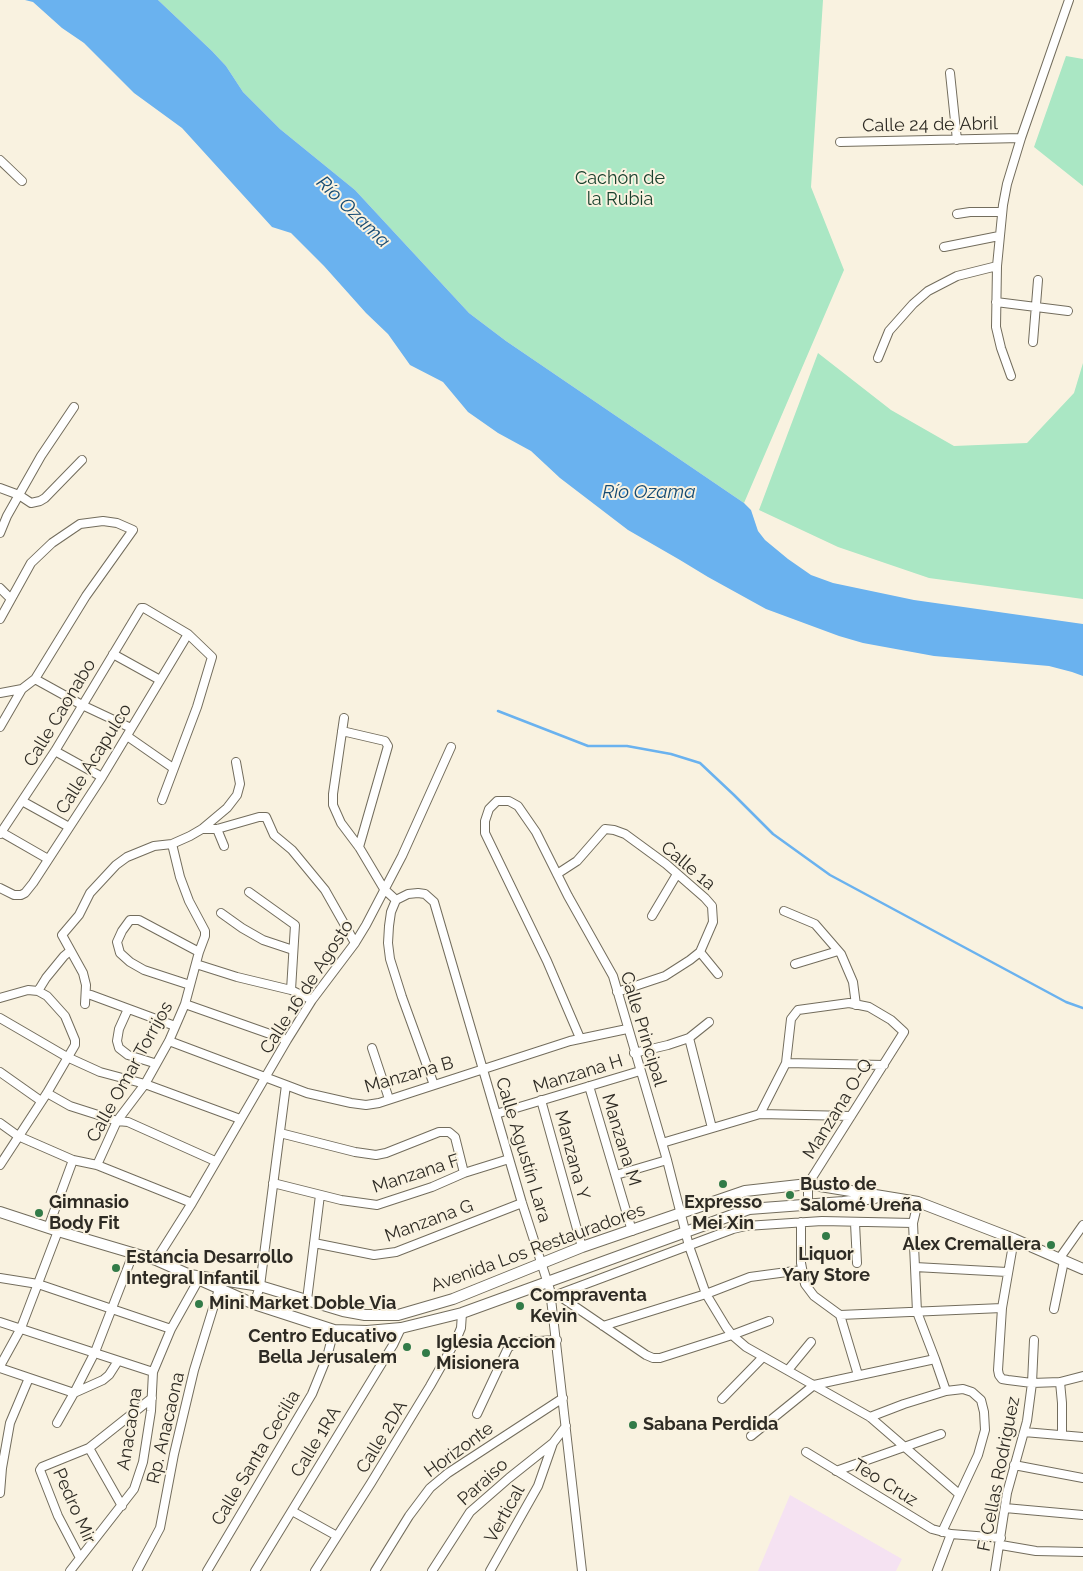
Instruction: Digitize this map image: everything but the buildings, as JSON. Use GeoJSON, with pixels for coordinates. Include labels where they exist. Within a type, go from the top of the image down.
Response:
{"type":"FeatureCollection","features":[{"type":"Feature","properties":{"kind":"street"},"geometry":{"type":"LineString","coordinates":[[1011,376],[996,327],[997,266],[1002,212],[1007,184],[1021,138],[1069,0]]}},
{"type":"Feature","properties":{"kind":"street"},"geometry":{"type":"LineString","coordinates":[[950,73],[957,140]]}},
{"type":"Feature","properties":{"kind":"street","name":"Calle 24 de Abril"},"geometry":{"type":"LineString","coordinates":[[840,142],[1021,138]]}},
{"type":"Feature","properties":{"kind":"street"},"geometry":{"type":"LineString","coordinates":[[0,160],[22,181]]}},
{"type":"Feature","properties":{"kind":"street"},"geometry":{"type":"LineString","coordinates":[[957,214],[1002,212]]}},
{"type":"Feature","properties":{"kind":"street"},"geometry":{"type":"LineString","coordinates":[[944,247],[1000,236]]}},
{"type":"Feature","properties":{"kind":"street"},"geometry":{"type":"LineString","coordinates":[[878,358],[890,331],[913,304],[928,292],[957,276],[997,266]]}},
{"type":"Feature","properties":{"kind":"street"},"geometry":{"type":"LineString","coordinates":[[1033,342],[1038,280]]}},
{"type":"Feature","properties":{"kind":"street"},"geometry":{"type":"LineString","coordinates":[[996,302],[1068,312]]}},
{"type":"Feature","properties":{"kind":"street"},"geometry":{"type":"LineString","coordinates":[[0,533],[7,516],[41,456],[74,407]]}},
{"type":"Feature","properties":{"kind":"street"},"geometry":{"type":"LineString","coordinates":[[0,488],[19,495],[31,503],[40,501],[82,460]]}},
{"type":"Feature","properties":{"kind":"street"},"geometry":{"type":"LineString","coordinates":[[0,619],[31,563],[52,543],[80,524],[103,521],[117,523],[133,530],[86,596],[35,678],[22,689],[0,727]]}},
{"type":"Feature","properties":{"kind":"street"},"geometry":{"type":"LineString","coordinates":[[0,588],[12,599]]}},
{"type":"Feature","properties":{"kind":"street","name":"Calle Caonabo"},"geometry":{"type":"LineString","coordinates":[[1,833],[55,751],[139,610],[144,608],[188,634]]}},
{"type":"Feature","properties":{"kind":"street"},"geometry":{"type":"LineString","coordinates":[[162,800],[197,707],[211,662],[210,654],[188,634]]}},
{"type":"Feature","properties":{"kind":"street","name":"Calle Acapulco"},"geometry":{"type":"LineString","coordinates":[[0,888],[14,895],[21,896],[29,888],[102,777],[188,634]]}},
{"type":"Feature","properties":{"kind":"street"},"geometry":{"type":"LineString","coordinates":[[113,654],[160,680]]}},
{"type":"Feature","properties":{"kind":"street"},"geometry":{"type":"LineString","coordinates":[[35,678],[129,732],[173,768]]}},
{"type":"Feature","properties":{"kind":"street"},"geometry":{"type":"LineString","coordinates":[[0,693],[22,689]]}},
{"type":"Feature","properties":{"kind":"street"},"geometry":{"type":"LineString","coordinates":[[344,718],[333,805],[341,823],[360,847],[384,889],[396,900],[390,912],[388,926],[390,959],[434,1085]]}},
{"type":"Feature","properties":{"kind":"street"},"geometry":{"type":"LineString","coordinates":[[342,731],[385,740],[388,746],[360,847]]}},
{"type":"Feature","properties":{"kind":"street","name":"Calle 16 de Agosto"},"geometry":{"type":"LineString","coordinates":[[156,1260],[192,1203],[215,1161],[312,1000],[355,943],[402,856],[451,747]]}},
{"type":"Feature","properties":{"kind":"street"},"geometry":{"type":"LineString","coordinates":[[55,751],[102,777]]}},
{"type":"Feature","properties":{"kind":"street"},"geometry":{"type":"LineString","coordinates":[[85,1004],[86,985],[83,973],[62,935],[79,915],[90,893],[127,856],[154,846],[172,844],[202,829],[227,808],[237,795],[240,782],[236,762]]}},
{"type":"Feature","properties":{"kind":"street"},"geometry":{"type":"LineString","coordinates":[[22,801],[69,827]]}},
{"type":"Feature","properties":{"kind":"street","name":"Calle Principal"},"geometry":{"type":"LineString","coordinates":[[580,1038],[547,962],[485,833],[485,820],[488,810],[497,801],[508,801],[518,806],[536,832],[613,976],[634,1053],[667,1160],[689,1246],[706,1294],[732,1335],[746,1347],[870,1417],[959,1494]]}},
{"type":"Feature","properties":{"kind":"street"},"geometry":{"type":"LineString","coordinates":[[202,829],[217,829],[262,816],[266,817],[274,835],[292,850],[325,890],[355,943]]}},
{"type":"Feature","properties":{"kind":"street"},"geometry":{"type":"LineString","coordinates":[[217,829],[224,846]]}},
{"type":"Feature","properties":{"kind":"street","name":"Calle 1a"},"geometry":{"type":"LineString","coordinates":[[557,874],[577,861],[605,829],[625,834],[677,874],[712,906],[713,922],[700,952]]}},
{"type":"Feature","properties":{"kind":"street"},"geometry":{"type":"LineString","coordinates":[[1,833],[48,859]]}},
{"type":"Feature","properties":{"kind":"street","name":"Calle Omar Torrijos"},"geometry":{"type":"LineString","coordinates":[[97,1165],[117,1121],[144,1084],[168,1041],[185,1004],[205,936],[205,931],[189,901],[180,877],[172,844]]}},
{"type":"Feature","properties":{"kind":"street"},"geometry":{"type":"LineString","coordinates":[[652,916],[677,874]]}},
{"type":"Feature","properties":{"kind":"street"},"geometry":{"type":"LineString","coordinates":[[249,892],[294,923],[296,928],[293,950],[292,990]]}},
{"type":"Feature","properties":{"kind":"street","name":"Calle Agustín Lara"},"geometry":{"type":"LineString","coordinates":[[396,900],[408,894],[418,893],[425,894],[434,902],[522,1203],[547,1281],[554,1296],[556,1340],[582,1571]]}},
{"type":"Feature","properties":{"kind":"street"},"geometry":{"type":"LineString","coordinates":[[760,1114],[786,1063],[791,1019],[798,1010],[849,1003],[856,1004],[853,982],[838,951],[815,924],[784,910]]}},
{"type":"Feature","properties":{"kind":"street"},"geometry":{"type":"LineString","coordinates":[[221,913],[263,940],[293,950]]}},
{"type":"Feature","properties":{"kind":"street"},"geometry":{"type":"LineString","coordinates":[[190,985],[144,970],[130,962],[120,953],[117,942],[130,920],[139,920],[199,952]]}},
{"type":"Feature","properties":{"kind":"street"},"geometry":{"type":"LineString","coordinates":[[38,991],[46,978],[70,951]]}},
{"type":"Feature","properties":{"kind":"street"},"geometry":{"type":"LineString","coordinates":[[795,964],[838,951]]}},
{"type":"Feature","properties":{"kind":"street"},"geometry":{"type":"LineString","coordinates":[[617,992],[665,976],[700,952],[718,974]]}},
{"type":"Feature","properties":{"kind":"street"},"geometry":{"type":"LineString","coordinates":[[196,964],[237,977],[292,990],[312,1000]]}},
{"type":"Feature","properties":{"kind":"street"},"geometry":{"type":"LineString","coordinates":[[0,998],[28,990],[38,991],[47,996],[65,1016],[75,1040],[75,1045],[47,1093],[0,1165]]}},
{"type":"Feature","properties":{"kind":"street"},"geometry":{"type":"LineString","coordinates":[[91,995],[175,1026]]}},
{"type":"Feature","properties":{"kind":"street"},"geometry":{"type":"LineString","coordinates":[[185,1004],[287,1040]]}},
{"type":"Feature","properties":{"kind":"street","name":"Manzana O-Q"},"geometry":{"type":"LineString","coordinates":[[808,1204],[808,1184],[904,1032],[890,1020],[869,1008],[856,1004]]}},
{"type":"Feature","properties":{"kind":"street"},"geometry":{"type":"LineString","coordinates":[[128,1008],[119,1029],[117,1040],[119,1048],[128,1055],[154,1064]]}},
{"type":"Feature","properties":{"kind":"street"},"geometry":{"type":"LineString","coordinates":[[0,1018],[67,1057],[100,1072],[144,1084],[240,1119]]}},
{"type":"Feature","properties":{"kind":"street"},"geometry":{"type":"LineString","coordinates":[[634,1053],[689,1038],[709,1022]]}},
{"type":"Feature","properties":{"kind":"street","name":"Manzana B"},"geometry":{"type":"LineString","coordinates":[[168,1041],[307,1093],[351,1104],[366,1105],[580,1038],[627,1028]]}},
{"type":"Feature","properties":{"kind":"street"},"geometry":{"type":"LineString","coordinates":[[689,1038],[712,1128]]}},
{"type":"Feature","properties":{"kind":"street"},"geometry":{"type":"LineString","coordinates":[[372,1048],[389,1099]]}},
{"type":"Feature","properties":{"kind":"street"},"geometry":{"type":"LineString","coordinates":[[786,1063],[884,1065]]}},
{"type":"Feature","properties":{"kind":"street","name":"Manzana H"},"geometry":{"type":"LineString","coordinates":[[496,1114],[640,1071]]}},
{"type":"Feature","properties":{"kind":"street"},"geometry":{"type":"LineString","coordinates":[[0,1072],[41,1101]]}},
{"type":"Feature","properties":{"kind":"street"},"geometry":{"type":"LineString","coordinates":[[254,1304],[260,1286],[286,1085]]}},
{"type":"Feature","properties":{"kind":"street","name":"Manzana M"},"geometry":{"type":"LineString","coordinates":[[589,1086],[632,1231]]}},
{"type":"Feature","properties":{"kind":"street"},"geometry":{"type":"LineString","coordinates":[[47,1093],[70,1106],[117,1121],[128,1122],[215,1161]]}},
{"type":"Feature","properties":{"kind":"street","name":"Manzana Y"},"geometry":{"type":"LineString","coordinates":[[541,1100],[582,1247]]}},
{"type":"Feature","properties":{"kind":"street"},"geometry":{"type":"LineString","coordinates":[[662,1143],[760,1114],[851,1116]]}},
{"type":"Feature","properties":{"kind":"street"},"geometry":{"type":"LineString","coordinates":[[0,1123],[18,1136],[73,1160],[97,1165],[192,1203]]}},
{"type":"Feature","properties":{"kind":"street"},"geometry":{"type":"LineString","coordinates":[[280,1133],[355,1152],[376,1155],[386,1153],[439,1132],[448,1132],[455,1137],[464,1173]]}},
{"type":"Feature","properties":{"kind":"street","name":"Manzana F"},"geometry":{"type":"LineString","coordinates":[[273,1183],[320,1195],[377,1205],[432,1187],[464,1173],[510,1159]]}},
{"type":"Feature","properties":{"kind":"street","name":"Calle Omar Torrijos"},"geometry":{"type":"LineString","coordinates":[[48,1228],[73,1160]]}},
{"type":"Feature","properties":{"kind":"street"},"geometry":{"type":"LineString","coordinates":[[616,1175],[667,1160]]}},
{"type":"Feature","properties":{"kind":"street","name":"Avenida Los Restauradores"},"geometry":{"type":"LineString","coordinates":[[0,1212],[156,1260],[195,1277],[260,1286],[343,1311],[365,1315],[398,1315],[453,1299],[582,1247],[745,1191],[808,1184],[918,1202],[1014,1239],[1083,1269]]}},
{"type":"Feature","properties":{"kind":"street"},"geometry":{"type":"LineString","coordinates":[[307,1300],[320,1195]]}},
{"type":"Feature","properties":{"kind":"street"},"geometry":{"type":"LineString","coordinates":[[195,1277],[254,1304],[334,1330],[367,1331],[401,1328],[462,1313],[749,1209],[888,1197]]}},
{"type":"Feature","properties":{"kind":"street"},"geometry":{"type":"LineString","coordinates":[[918,1202],[913,1223],[917,1312],[936,1359],[946,1391]]}},
{"type":"Feature","properties":{"kind":"street","name":"Manzana G"},"geometry":{"type":"LineString","coordinates":[[314,1243],[374,1255],[396,1252],[522,1203]]}},
{"type":"Feature","properties":{"kind":"street"},"geometry":{"type":"LineString","coordinates":[[554,1296],[746,1226],[822,1221],[913,1223]]}},
{"type":"Feature","properties":{"kind":"street"},"geometry":{"type":"LineString","coordinates":[[801,1222],[802,1270],[805,1284],[814,1296],[840,1315],[858,1375]]}},
{"type":"Feature","properties":{"kind":"street"},"geometry":{"type":"LineString","coordinates":[[855,1223],[857,1263]]}},
{"type":"Feature","properties":{"kind":"street"},"geometry":{"type":"LineString","coordinates":[[1054,1309],[1062,1260],[1083,1225]]}},
{"type":"Feature","properties":{"kind":"street"},"geometry":{"type":"LineString","coordinates":[[58,1231],[21,1328],[0,1367],[74,1393],[103,1380],[109,1375],[118,1361]]}},
{"type":"Feature","properties":{"kind":"street"},"geometry":{"type":"LineString","coordinates":[[1014,1239],[1002,1308],[999,1376],[1002,1379],[1032,1383],[1060,1382],[1083,1376]]}},
{"type":"Feature","properties":{"kind":"street"},"geometry":{"type":"LineString","coordinates":[[56,1423],[95,1352],[133,1254]]}},
{"type":"Feature","properties":{"kind":"street"},"geometry":{"type":"LineString","coordinates":[[915,1267],[1007,1272]]}},
{"type":"Feature","properties":{"kind":"street"},"geometry":{"type":"LineString","coordinates":[[603,1326],[706,1294],[750,1277],[802,1270]]}},
{"type":"Feature","properties":{"kind":"street","name":"Anacaona"},"geometry":{"type":"LineString","coordinates":[[70,1571],[134,1489],[143,1462],[152,1398],[153,1372],[195,1277]]}},
{"type":"Feature","properties":{"kind":"street"},"geometry":{"type":"LineString","coordinates":[[0,1278],[38,1284],[171,1329]]}},
{"type":"Feature","properties":{"kind":"street","name":"Rp. Anacaona"},"geometry":{"type":"LineString","coordinates":[[137,1571],[160,1528],[174,1454],[192,1379],[219,1289]]}},
{"type":"Feature","properties":{"kind":"street"},"geometry":{"type":"LineString","coordinates":[[554,1296],[652,1358],[660,1358],[769,1321]]}},
{"type":"Feature","properties":{"kind":"street"},"geometry":{"type":"LineString","coordinates":[[840,1315],[1002,1308]]}},
{"type":"Feature","properties":{"kind":"street","name":"Calle 2DA"},"geometry":{"type":"LineString","coordinates":[[315,1571],[456,1340],[461,1328],[462,1313]]}},
{"type":"Feature","properties":{"kind":"street"},"geometry":{"type":"LineString","coordinates":[[0,1322],[153,1372]]}},
{"type":"Feature","properties":{"kind":"street","name":"Calle 1RA"},"geometry":{"type":"LineString","coordinates":[[255,1571],[393,1345],[401,1328]]}},
{"type":"Feature","properties":{"kind":"street","name":"Calle Santa Cecilia"},"geometry":{"type":"LineString","coordinates":[[207,1571],[312,1394],[327,1357],[334,1330]]}},
{"type":"Feature","properties":{"kind":"street"},"geometry":{"type":"LineString","coordinates":[[477,1414],[508,1348],[521,1342],[556,1340]]}},
{"type":"Feature","properties":{"kind":"street","name":"F. Cellas Rodriguez"},"geometry":{"type":"LineString","coordinates":[[996,1571],[1005,1508],[1014,1464],[1024,1432],[1032,1383],[1034,1340]]}},
{"type":"Feature","properties":{"kind":"street"},"geometry":{"type":"LineString","coordinates":[[788,1370],[811,1342]]}},
{"type":"Feature","properties":{"kind":"street"},"geometry":{"type":"LineString","coordinates":[[722,1399],[763,1357]]}},
{"type":"Feature","properties":{"kind":"street"},"geometry":{"type":"LineString","coordinates":[[751,1436],[814,1385],[936,1359]]}},
{"type":"Feature","properties":{"kind":"street"},"geometry":{"type":"LineString","coordinates":[[0,1493],[2,1468],[10,1423],[29,1378]]}},
{"type":"Feature","properties":{"kind":"street"},"geometry":{"type":"LineString","coordinates":[[1060,1382],[1062,1435]]}},
{"type":"Feature","properties":{"kind":"street"},"geometry":{"type":"LineString","coordinates":[[870,1417],[946,1391],[963,1389],[978,1395],[984,1412],[986,1430],[978,1454],[942,1532]]}},
{"type":"Feature","properties":{"kind":"street"},"geometry":{"type":"LineString","coordinates":[[122,1506],[89,1448],[152,1398]]}},
{"type":"Feature","properties":{"kind":"street","name":"Horizonte"},"geometry":{"type":"LineString","coordinates":[[375,1571],[409,1516],[430,1488],[448,1473],[563,1398]]}},
{"type":"Feature","properties":{"kind":"street","name":"Paraiso"},"geometry":{"type":"LineString","coordinates":[[432,1571],[470,1512],[553,1443],[566,1426]]}},
{"type":"Feature","properties":{"kind":"street"},"geometry":{"type":"LineString","coordinates":[[1024,1432],[1083,1436]]}},
{"type":"Feature","properties":{"kind":"street"},"geometry":{"type":"LineString","coordinates":[[836,1471],[941,1434]]}},
{"type":"Feature","properties":{"kind":"street","name":"Vertical"},"geometry":{"type":"LineString","coordinates":[[490,1571],[538,1486],[553,1443]]}},
{"type":"Feature","properties":{"kind":"street","name":"Pedro Mir"},"geometry":{"type":"LineString","coordinates":[[80,1558],[58,1516],[40,1473],[42,1467],[89,1448]]}},
{"type":"Feature","properties":{"kind":"street","name":"Teo Cruz"},"geometry":{"type":"LineString","coordinates":[[806,1452],[932,1529],[1001,1542]]}},
{"type":"Feature","properties":{"kind":"street"},"geometry":{"type":"LineString","coordinates":[[1014,1464],[1083,1478]]}},
{"type":"Feature","properties":{"kind":"street"},"geometry":{"type":"LineString","coordinates":[[1005,1508],[1083,1515]]}},
{"type":"Feature","properties":{"kind":"street"},"geometry":{"type":"LineString","coordinates":[[292,1510],[337,1536]]}},
{"type":"Feature","properties":{"kind":"street"},"geometry":{"type":"LineString","coordinates":[[937,1571],[952,1534]]}},
{"type":"Feature","properties":{"kind":"street"},"geometry":{"type":"LineString","coordinates":[[1001,1542],[1036,1551],[1083,1552]]}},
{"type":"Feature","properties":{"kind":"shaded area"},"geometry":{"type":"Polygon","coordinates":[[[790,1495],[902,1559],[896,1571],[758,1571],[790,1495]]]}},
{"type":"Feature","properties":{"kind":"green space","name":"Cachón de la Rubia"},"geometry":{"type":"Polygon","coordinates":[[[158,0],[823,0],[811,187],[844,270],[744,503],[506,341],[469,313],[355,190],[280,129],[243,92],[226,66],[212,51],[158,0]]]}},
{"type":"Feature","properties":{"kind":"green space"},"geometry":{"type":"Polygon","coordinates":[[[1066,56],[1083,59],[1083,186],[1034,147],[1066,56]]]}},
{"type":"Feature","properties":{"kind":"green space"},"geometry":{"type":"Polygon","coordinates":[[[818,353],[891,410],[954,446],[1027,443],[1074,393],[1083,363],[1083,599],[929,578],[838,547],[759,510],[818,353]]]}},
{"type":"Feature","properties":{"kind":"water","name":"Río Ozama"},"geometry":{"type":"Polygon","coordinates":[[[25,0],[158,0],[212,51],[226,66],[243,92],[280,129],[355,190],[469,313],[506,341],[744,503],[751,510],[758,531],[765,540],[788,559],[811,575],[833,583],[914,600],[1083,624],[1083,676],[1049,666],[934,656],[863,643],[839,636],[766,609],[628,530],[560,478],[531,451],[498,433],[468,412],[443,382],[410,365],[388,334],[366,313],[324,266],[291,233],[272,227],[182,128],[134,93],[84,43],[62,28],[33,2],[25,0]]]}},
{"type":"Feature","properties":{"kind":"waterway"},"geometry":{"type":"LineString","coordinates":[[498,711],[588,746],[627,746],[671,754],[700,763],[773,834],[830,875],[1066,1002],[1083,1008]]}},
{"type":"Feature","properties":{"kind":"place","name":"Expresso Mei Xin"},"geometry":{"type":"Point","coordinates":[723,1184]}},
{"type":"Feature","properties":{"kind":"place","name":"Busto de Salomé Ureña"},"geometry":{"type":"Point","coordinates":[790,1195]}},
{"type":"Feature","properties":{"kind":"place","name":"Gimnasio Body Fit"},"geometry":{"type":"Point","coordinates":[39,1213]}},
{"type":"Feature","properties":{"kind":"place","name":"Liquor Yary Store"},"geometry":{"type":"Point","coordinates":[826,1236]}},
{"type":"Feature","properties":{"kind":"place","name":"Alex Cremallera"},"geometry":{"type":"Point","coordinates":[1051,1245]}},
{"type":"Feature","properties":{"kind":"place","name":"Estancia Desarrollo Integral Infantil"},"geometry":{"type":"Point","coordinates":[116,1268]}},
{"type":"Feature","properties":{"kind":"place","name":"Mini Market Doble Via"},"geometry":{"type":"Point","coordinates":[199,1304]}},
{"type":"Feature","properties":{"kind":"place","name":"Compraventa Kevin"},"geometry":{"type":"Point","coordinates":[520,1306]}},
{"type":"Feature","properties":{"kind":"place","name":"Centro Educativo Bella Jerusalem"},"geometry":{"type":"Point","coordinates":[407,1347]}},
{"type":"Feature","properties":{"kind":"place","name":"Iglesia Accion Misionera"},"geometry":{"type":"Point","coordinates":[426,1353]}},
{"type":"Feature","properties":{"kind":"place","name":"Sabana Perdida"},"geometry":{"type":"Point","coordinates":[633,1425]}}]}
